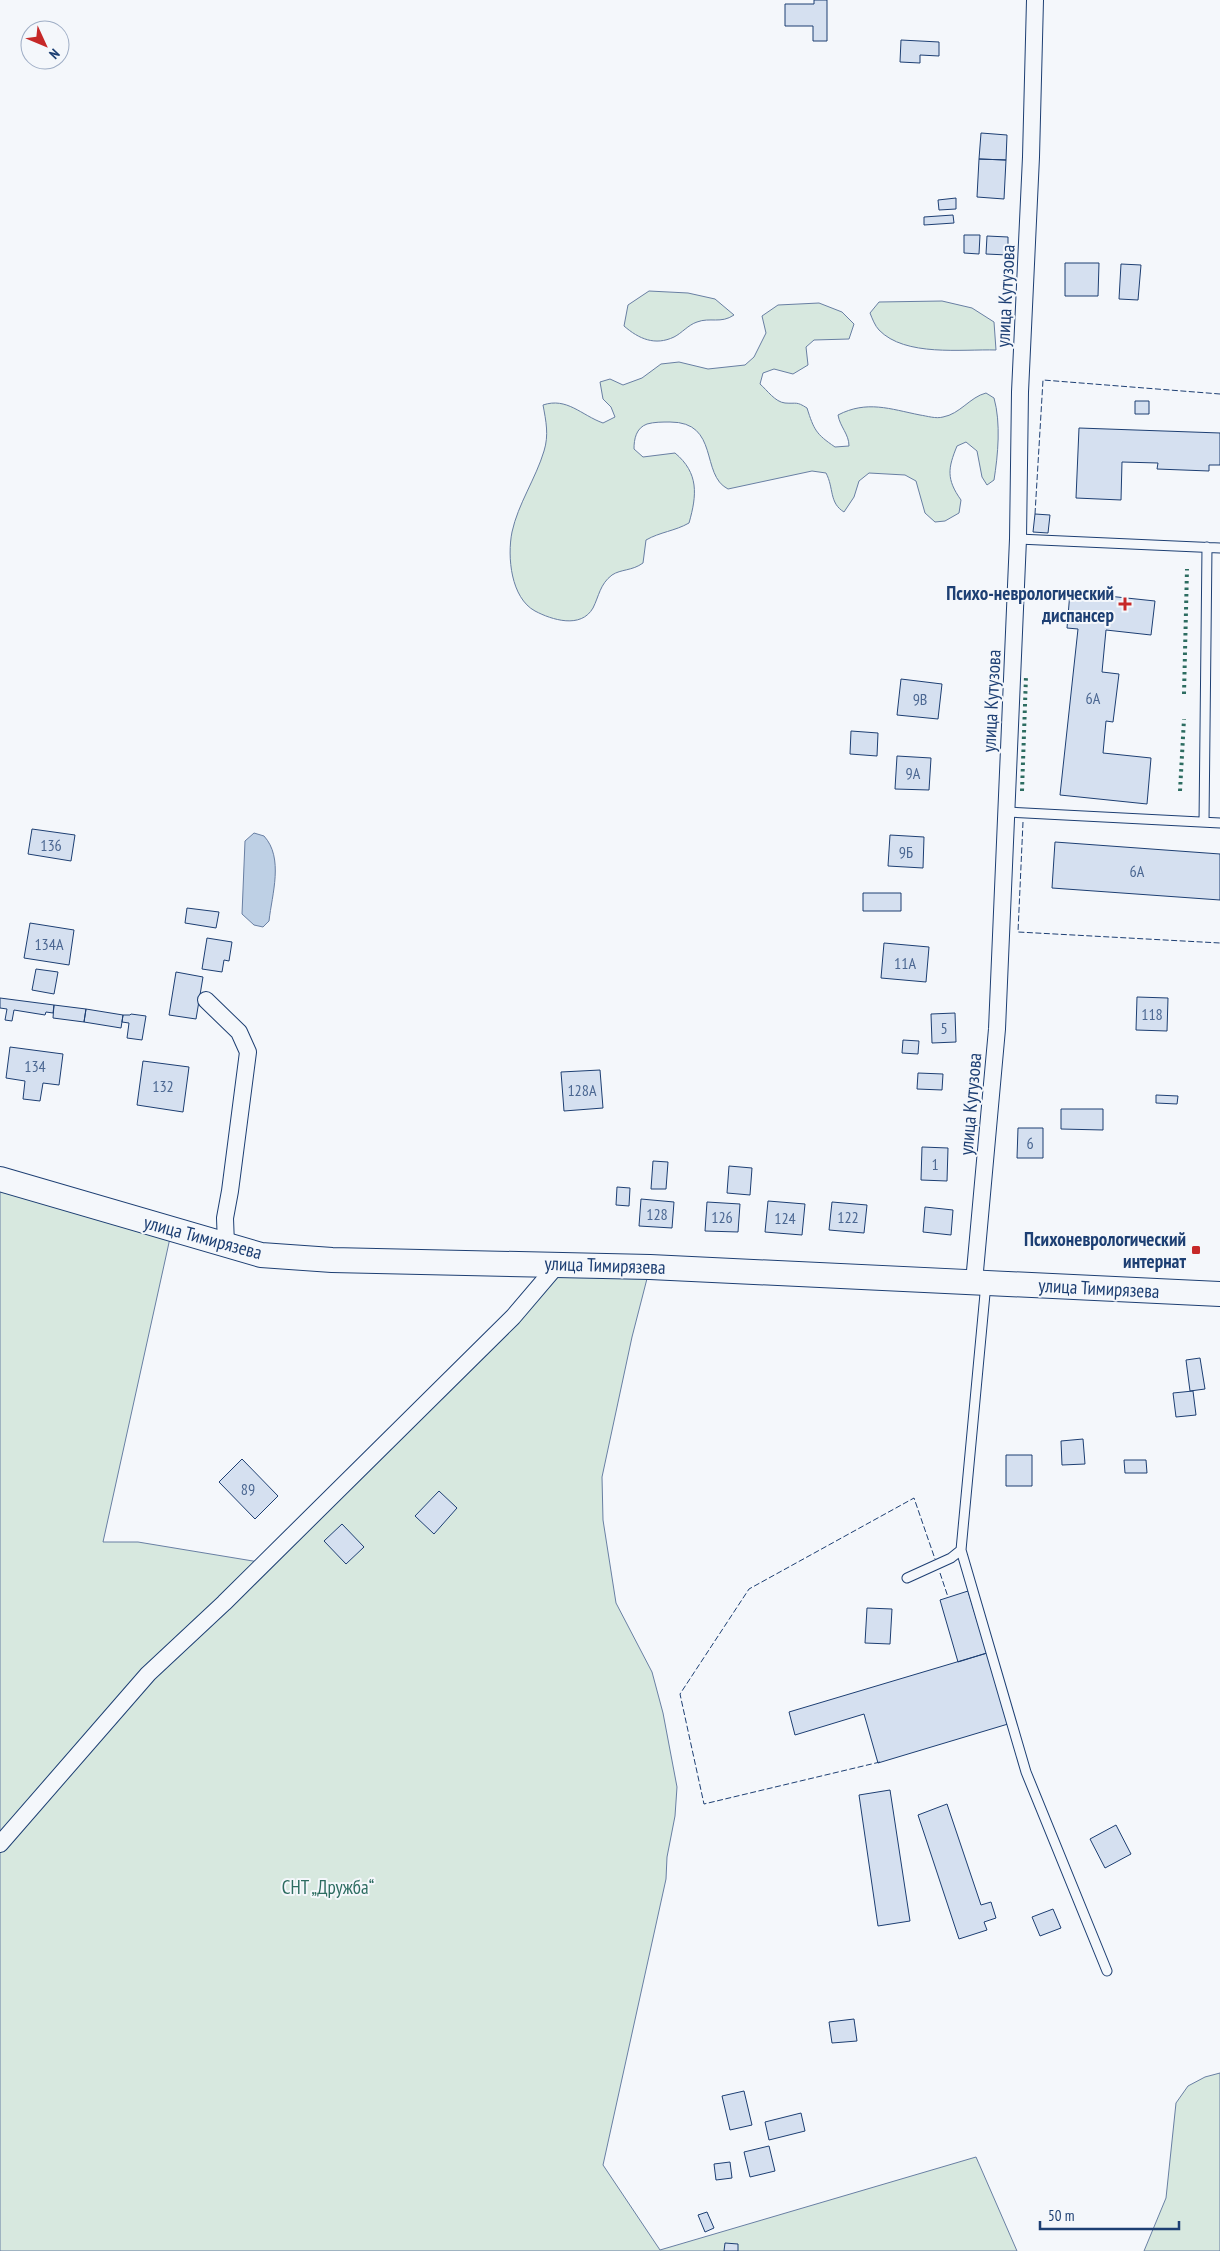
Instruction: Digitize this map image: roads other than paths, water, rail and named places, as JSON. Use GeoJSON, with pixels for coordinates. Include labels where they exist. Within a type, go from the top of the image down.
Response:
{"type":"FeatureCollection","features":[{"type":"Feature","properties":{"kind":"main road","name":"улица Тимирязева"},"geometry":{"type":"LineString","coordinates":[[0,1180],[261,1255],[332,1260],[559,1263],[1220,1294]]}},
{"type":"Feature","properties":{"kind":"street","name":"улица Кутузова"},"geometry":{"type":"LineString","coordinates":[[980,1282],[997,1029],[1018,539],[1020,392],[1031,157],[1035,0]]}},
{"type":"Feature","properties":{"kind":"street"},"geometry":{"type":"LineString","coordinates":[[206,1000],[239,1032],[248,1052],[225,1218],[226,1245]]}},
{"type":"Feature","properties":{"kind":"street"},"geometry":{"type":"LineString","coordinates":[[0,1844],[148,1674],[224,1603],[513,1317],[559,1263]]}},
{"type":"Feature","properties":{"kind":"lane"},"geometry":{"type":"LineString","coordinates":[[1018,539],[1220,548]]}},
{"type":"Feature","properties":{"kind":"lane"},"geometry":{"type":"LineString","coordinates":[[1204,822],[1207,548]]}},
{"type":"Feature","properties":{"kind":"lane"},"geometry":{"type":"LineString","coordinates":[[1006,812],[1220,823]]}},
{"type":"Feature","properties":{"kind":"lane"},"geometry":{"type":"LineString","coordinates":[[980,1282],[961,1550],[1026,1772],[1108,1971]]}},
{"type":"Feature","properties":{"kind":"lane"},"geometry":{"type":"LineString","coordinates":[[907,1578],[950,1558],[961,1550]]}},
{"type":"Feature","properties":{"kind":"water"},"geometry":{"type":"Polygon","coordinates":[[[254,833],[264,836],[270,845],[275,865],[269,921],[263,927],[254,925],[242,914],[245,841],[254,833]]]}},
{"type":"Feature","properties":{"kind":"place","name":"Психо-неврологический диспансер"},"geometry":{"type":"Point","coordinates":[1125,604]}},
{"type":"Feature","properties":{"kind":"place","name":"Психоневрологический интернат"},"geometry":{"type":"Point","coordinates":[1196,1250]}},
{"type":"Feature","properties":{"kind":"park label","name":"СНТ „Дружба“"},"geometry":{"type":"Point","coordinates":[328,1887]}}]}
